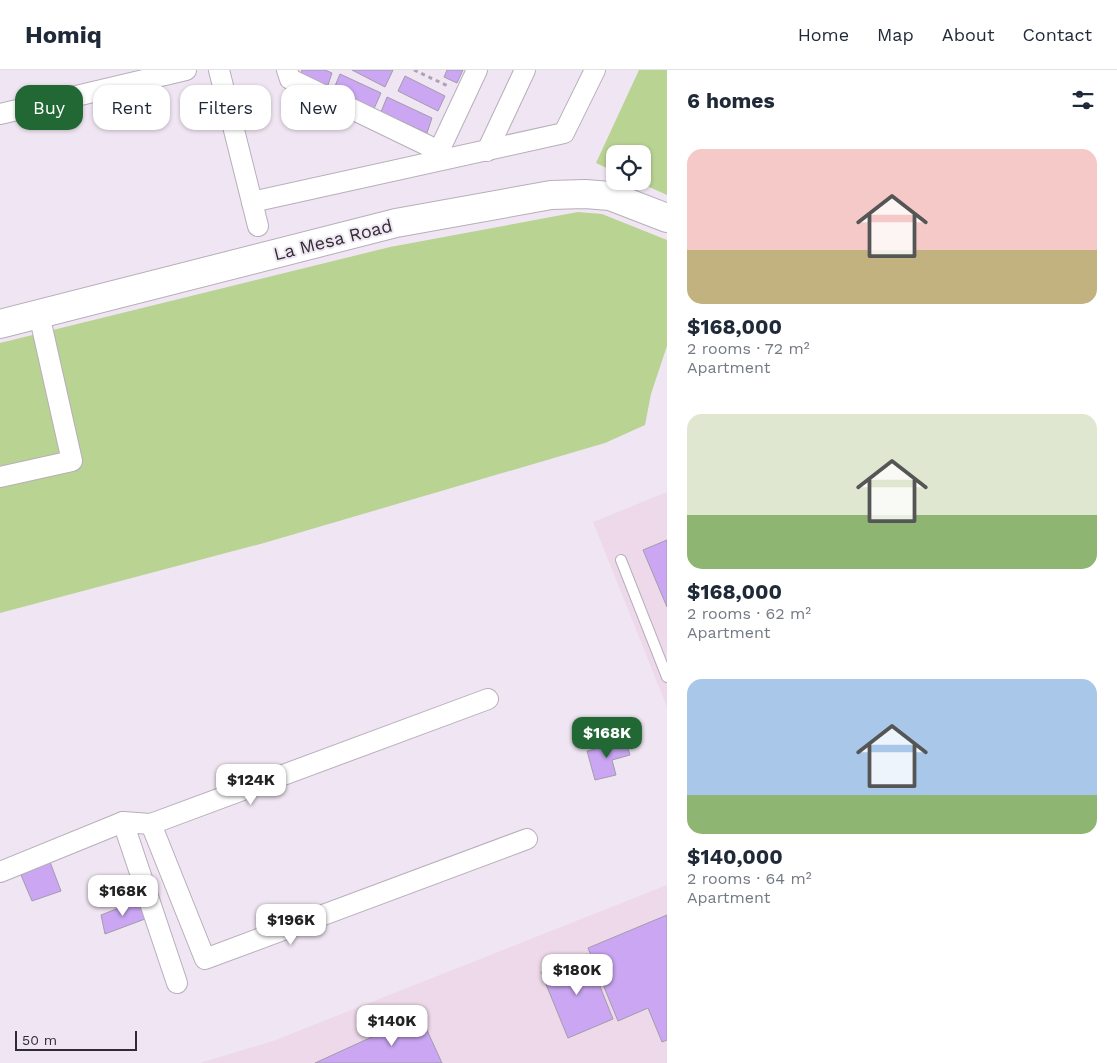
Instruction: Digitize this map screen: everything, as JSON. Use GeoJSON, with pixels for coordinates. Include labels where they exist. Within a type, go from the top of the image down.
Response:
{"type":"FeatureCollection","features":[{"type":"Feature","properties":{"kind":"street"},"geometry":{"type":"LineString","coordinates":[[0,114],[186,70]]}},
{"type":"Feature","properties":{"kind":"street"},"geometry":{"type":"LineString","coordinates":[[219,70],[258,226]]}},
{"type":"Feature","properties":{"kind":"street"},"geometry":{"type":"LineString","coordinates":[[286,70],[290,79],[438,151],[477,70]]}},
{"type":"Feature","properties":{"kind":"street"},"geometry":{"type":"LineString","coordinates":[[487,151],[525,70]]}},
{"type":"Feature","properties":{"kind":"street"},"geometry":{"type":"LineString","coordinates":[[252,202],[564,133],[594,70]]}},
{"type":"Feature","properties":{"kind":"street","name":"La Mesa Road"},"geometry":{"type":"LineString","coordinates":[[0,324],[396,223],[551,195],[585,194],[610,196],[667,218]]}},
{"type":"Feature","properties":{"kind":"street"},"geometry":{"type":"LineString","coordinates":[[0,477],[72,461],[39,314]]}},
{"type":"Feature","properties":{"kind":"street"},"geometry":{"type":"LineString","coordinates":[[0,872],[123,822],[151,824],[488,699]]}},
{"type":"Feature","properties":{"kind":"street"},"geometry":{"type":"LineString","coordinates":[[123,822],[177,983]]}},
{"type":"Feature","properties":{"kind":"street"},"geometry":{"type":"LineString","coordinates":[[151,824],[205,959],[527,839]]}},
{"type":"Feature","properties":{"kind":"lane"},"geometry":{"type":"LineString","coordinates":[[621,560],[667,677]]}},
{"type":"Feature","properties":{"kind":"path"},"geometry":{"type":"LineString","coordinates":[[414,70],[466,94]]}},
{"type":"Feature","properties":{"kind":"shaded area"},"geometry":{"type":"Polygon","coordinates":[[[667,492],[667,707],[593,522],[667,492]]]}},
{"type":"Feature","properties":{"kind":"shaded area"},"geometry":{"type":"Polygon","coordinates":[[[667,885],[667,1063],[200,1063],[273,1041],[667,885]]]}},
{"type":"Feature","properties":{"kind":"green space"},"geometry":{"type":"Polygon","coordinates":[[[639,70],[667,70],[667,195],[651,188],[651,145],[606,145],[606,168],[596,163],[639,70]]]}},
{"type":"Feature","properties":{"kind":"green space"},"geometry":{"type":"Polygon","coordinates":[[[578,212],[602,214],[667,240],[667,346],[651,394],[645,425],[605,443],[264,543],[0,613],[0,343],[390,247],[578,212]]]}},
{"type":"Feature","properties":{"kind":"building"},"geometry":{"type":"Polygon","coordinates":[[[302,70],[325,70],[332,73],[328,85],[321,85],[300,74],[302,70]]]}},
{"type":"Feature","properties":{"kind":"building"},"geometry":{"type":"Polygon","coordinates":[[[352,70],[393,70],[385,87],[352,70]]]}},
{"type":"Feature","properties":{"kind":"building"},"geometry":{"type":"Polygon","coordinates":[[[447,70],[463,70],[457,83],[444,77],[447,70]]]}},
{"type":"Feature","properties":{"kind":"building"},"geometry":{"type":"Polygon","coordinates":[[[340,74],[381,93],[373,111],[355,102],[355,85],[335,85],[340,74]]]}},
{"type":"Feature","properties":{"kind":"building"},"geometry":{"type":"Polygon","coordinates":[[[405,76],[445,96],[438,111],[398,91],[405,76]]]}},
{"type":"Feature","properties":{"kind":"building"},"geometry":{"type":"Polygon","coordinates":[[[387,97],[432,118],[427,133],[381,112],[387,97]]]}},
{"type":"Feature","properties":{"kind":"building"},"geometry":{"type":"Polygon","coordinates":[[[667,540],[667,607],[643,550],[667,540]]]}},
{"type":"Feature","properties":{"kind":"building"},"geometry":{"type":"Polygon","coordinates":[[[626,741],[630,755],[612,760],[616,775],[595,780],[587,751],[626,741]]]}},
{"type":"Feature","properties":{"kind":"building"},"geometry":{"type":"Polygon","coordinates":[[[50,862],[61,891],[32,901],[21,875],[50,862]]]}},
{"type":"Feature","properties":{"kind":"building"},"geometry":{"type":"Polygon","coordinates":[[[139,900],[145,919],[105,934],[101,915],[139,900]]]}},
{"type":"Feature","properties":{"kind":"building"},"geometry":{"type":"Polygon","coordinates":[[[667,915],[667,1040],[662,1042],[648,1008],[618,1021],[588,948],[667,915]]]}},
{"type":"Feature","properties":{"kind":"building"},"geometry":{"type":"Polygon","coordinates":[[[587,954],[613,1019],[568,1038],[541,972],[587,954]]]}},
{"type":"Feature","properties":{"kind":"building"},"geometry":{"type":"Polygon","coordinates":[[[420,1015],[442,1063],[315,1063],[420,1015]]]}}]}
